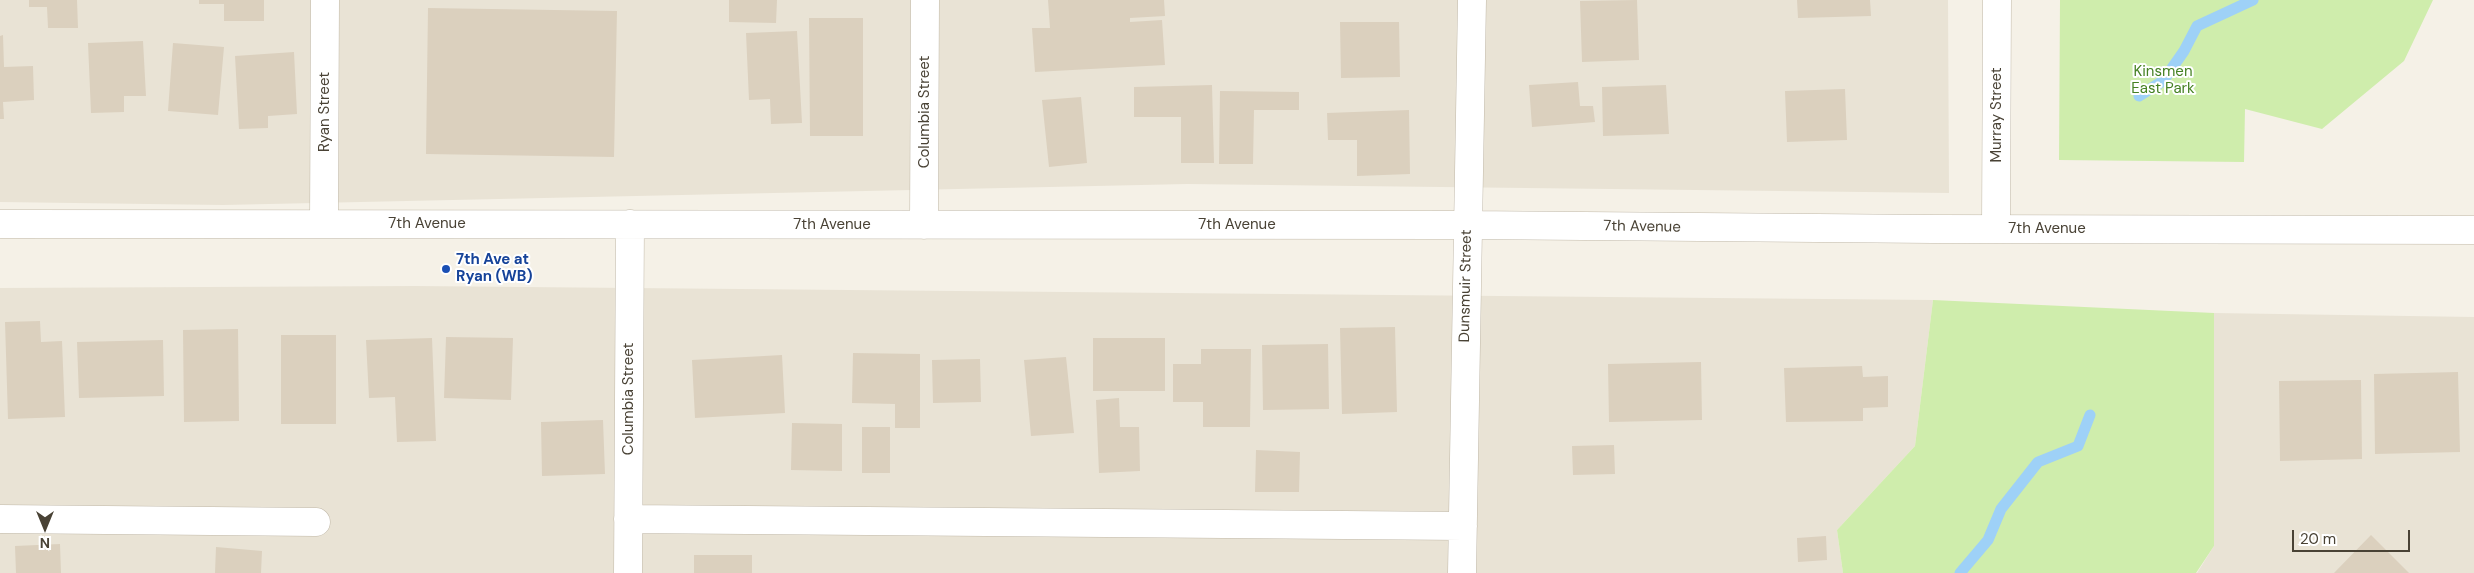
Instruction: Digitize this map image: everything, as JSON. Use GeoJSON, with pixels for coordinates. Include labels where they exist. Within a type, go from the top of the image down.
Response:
{"type":"FeatureCollection","features":[{"type":"Feature","properties":{"kind":"street","name":"Ryan Street"},"geometry":{"type":"LineString","coordinates":[[324,224],[325,0]]}},
{"type":"Feature","properties":{"kind":"street","name":"Columbia Street"},"geometry":{"type":"LineString","coordinates":[[924,225],[925,0]]}},
{"type":"Feature","properties":{"kind":"street","name":"Dunsmuir Street"},"geometry":{"type":"LineString","coordinates":[[1462,573],[1472,0]]}},
{"type":"Feature","properties":{"kind":"street","name":"Murray Street"},"geometry":{"type":"LineString","coordinates":[[1996,0],[1996,229]]}},
{"type":"Feature","properties":{"kind":"street","name":"7th Avenue"},"geometry":{"type":"LineString","coordinates":[[0,224],[1468,225],[2474,230]]}},
{"type":"Feature","properties":{"kind":"street","name":"Columbia Street"},"geometry":{"type":"LineString","coordinates":[[628,573],[630,224]]}},
{"type":"Feature","properties":{"kind":"street"},"geometry":{"type":"LineString","coordinates":[[0,519],[316,522]]}},
{"type":"Feature","properties":{"kind":"street"},"geometry":{"type":"LineString","coordinates":[[628,519],[1463,526]]}},
{"type":"Feature","properties":{"kind":"shaded area"},"geometry":{"type":"Polygon","coordinates":[[[0,0],[1948,0],[1949,193],[1187,184],[223,205],[0,202],[0,0]]]}},
{"type":"Feature","properties":{"kind":"shaded area"},"geometry":{"type":"Polygon","coordinates":[[[415,286],[1933,300],[1915,446],[1837,530],[1843,573],[0,573],[0,288],[415,286]]]}},
{"type":"Feature","properties":{"kind":"shaded area"},"geometry":{"type":"Polygon","coordinates":[[[2214,313],[2474,317],[2474,573],[2197,573],[2214,546],[2214,313]]]}},
{"type":"Feature","properties":{"kind":"green space","name":"Kinsmen East Park"},"geometry":{"type":"Polygon","coordinates":[[[2060,0],[2433,0],[2404,61],[2322,129],[2245,109],[2244,162],[2059,160],[2060,0]]]}},
{"type":"Feature","properties":{"kind":"green space"},"geometry":{"type":"Polygon","coordinates":[[[1933,300],[2214,313],[2214,546],[2196,573],[1843,573],[1837,530],[1915,446],[1933,300]]]}},
{"type":"Feature","properties":{"kind":"building"},"geometry":{"type":"Polygon","coordinates":[[[29,0],[77,0],[78,28],[48,28],[47,7],[29,7],[29,0]]]}},
{"type":"Feature","properties":{"kind":"building"},"geometry":{"type":"Polygon","coordinates":[[[199,0],[264,0],[264,21],[224,21],[224,4],[199,4],[199,0]]]}},
{"type":"Feature","properties":{"kind":"building"},"geometry":{"type":"Polygon","coordinates":[[[729,0],[777,0],[776,23],[729,22],[729,0]]]}},
{"type":"Feature","properties":{"kind":"building"},"geometry":{"type":"Polygon","coordinates":[[[1048,0],[1164,0],[1165,16],[1130,18],[1130,22],[1162,20],[1165,65],[1035,72],[1032,28],[1050,28],[1048,0]]]}},
{"type":"Feature","properties":{"kind":"building"},"geometry":{"type":"Polygon","coordinates":[[[1637,0],[1639,60],[1582,62],[1580,1],[1637,0]]]}},
{"type":"Feature","properties":{"kind":"building"},"geometry":{"type":"Polygon","coordinates":[[[1797,0],[1870,0],[1871,16],[1798,18],[1797,0]]]}},
{"type":"Feature","properties":{"kind":"building"},"geometry":{"type":"Polygon","coordinates":[[[428,8],[617,11],[614,157],[426,154],[428,8]]]}},
{"type":"Feature","properties":{"kind":"building"},"geometry":{"type":"Polygon","coordinates":[[[809,18],[863,18],[863,136],[810,136],[809,18]]]}},
{"type":"Feature","properties":{"kind":"building"},"geometry":{"type":"Polygon","coordinates":[[[1340,22],[1399,22],[1400,77],[1341,78],[1340,22]]]}},
{"type":"Feature","properties":{"kind":"building"},"geometry":{"type":"Polygon","coordinates":[[[797,31],[802,123],[771,124],[770,99],[749,100],[746,33],[797,31]]]}},
{"type":"Feature","properties":{"kind":"building"},"geometry":{"type":"Polygon","coordinates":[[[3,35],[4,67],[33,66],[34,100],[3,102],[4,119],[0,119],[0,36],[3,35]]]}},
{"type":"Feature","properties":{"kind":"building"},"geometry":{"type":"Polygon","coordinates":[[[143,41],[146,96],[124,96],[124,112],[91,113],[88,43],[143,41]]]}},
{"type":"Feature","properties":{"kind":"building"},"geometry":{"type":"Polygon","coordinates":[[[173,43],[224,47],[218,115],[168,111],[173,43]]]}},
{"type":"Feature","properties":{"kind":"building"},"geometry":{"type":"Polygon","coordinates":[[[294,52],[297,114],[268,116],[268,128],[239,129],[235,56],[294,52]]]}},
{"type":"Feature","properties":{"kind":"building"},"geometry":{"type":"Polygon","coordinates":[[[1578,82],[1580,106],[1593,106],[1595,122],[1532,127],[1529,85],[1578,82]]]}},
{"type":"Feature","properties":{"kind":"building"},"geometry":{"type":"Polygon","coordinates":[[[1212,85],[1214,163],[1181,163],[1181,117],[1134,117],[1134,87],[1212,85]]]}},
{"type":"Feature","properties":{"kind":"building"},"geometry":{"type":"Polygon","coordinates":[[[1666,85],[1669,134],[1603,136],[1602,87],[1666,85]]]}},
{"type":"Feature","properties":{"kind":"building"},"geometry":{"type":"Polygon","coordinates":[[[1845,89],[1847,140],[1787,142],[1785,91],[1845,89]]]}},
{"type":"Feature","properties":{"kind":"building"},"geometry":{"type":"Polygon","coordinates":[[[1220,91],[1299,92],[1299,110],[1254,110],[1253,164],[1219,164],[1220,91]]]}},
{"type":"Feature","properties":{"kind":"building"},"geometry":{"type":"Polygon","coordinates":[[[1081,97],[1087,163],[1049,167],[1042,100],[1081,97]]]}},
{"type":"Feature","properties":{"kind":"building"},"geometry":{"type":"Polygon","coordinates":[[[1409,110],[1410,174],[1357,176],[1357,140],[1328,140],[1327,113],[1409,110]]]}},
{"type":"Feature","properties":{"kind":"building"},"geometry":{"type":"Polygon","coordinates":[[[40,321],[41,342],[62,341],[65,417],[8,419],[5,322],[40,321]]]}},
{"type":"Feature","properties":{"kind":"building"},"geometry":{"type":"Polygon","coordinates":[[[1395,327],[1397,412],[1342,414],[1340,328],[1395,327]]]}},
{"type":"Feature","properties":{"kind":"building"},"geometry":{"type":"Polygon","coordinates":[[[238,329],[239,421],[184,422],[183,330],[238,329]]]}},
{"type":"Feature","properties":{"kind":"building"},"geometry":{"type":"Polygon","coordinates":[[[281,335],[336,335],[336,424],[281,424],[281,335]]]}},
{"type":"Feature","properties":{"kind":"building"},"geometry":{"type":"Polygon","coordinates":[[[446,337],[513,338],[511,400],[444,398],[446,337]]]}},
{"type":"Feature","properties":{"kind":"building"},"geometry":{"type":"Polygon","coordinates":[[[432,338],[436,441],[397,442],[395,397],[369,398],[366,340],[432,338]]]}},
{"type":"Feature","properties":{"kind":"building"},"geometry":{"type":"Polygon","coordinates":[[[1093,338],[1165,338],[1165,391],[1093,391],[1093,338]]]}},
{"type":"Feature","properties":{"kind":"building"},"geometry":{"type":"Polygon","coordinates":[[[163,340],[164,396],[79,398],[77,342],[163,340]]]}},
{"type":"Feature","properties":{"kind":"building"},"geometry":{"type":"Polygon","coordinates":[[[1328,344],[1329,409],[1263,410],[1262,345],[1328,344]]]}},
{"type":"Feature","properties":{"kind":"building"},"geometry":{"type":"Polygon","coordinates":[[[1201,349],[1251,349],[1250,427],[1203,427],[1203,402],[1173,402],[1173,364],[1201,364],[1201,349]]]}},
{"type":"Feature","properties":{"kind":"building"},"geometry":{"type":"Polygon","coordinates":[[[853,353],[920,354],[920,428],[895,428],[895,404],[852,403],[853,353]]]}},
{"type":"Feature","properties":{"kind":"building"},"geometry":{"type":"Polygon","coordinates":[[[782,355],[785,413],[695,418],[692,360],[782,355]]]}},
{"type":"Feature","properties":{"kind":"building"},"geometry":{"type":"Polygon","coordinates":[[[1066,357],[1074,433],[1031,436],[1024,360],[1066,357]]]}},
{"type":"Feature","properties":{"kind":"building"},"geometry":{"type":"Polygon","coordinates":[[[980,359],[981,402],[933,403],[932,360],[980,359]]]}},
{"type":"Feature","properties":{"kind":"building"},"geometry":{"type":"Polygon","coordinates":[[[1701,362],[1702,420],[1609,422],[1608,364],[1701,362]]]}},
{"type":"Feature","properties":{"kind":"building"},"geometry":{"type":"Polygon","coordinates":[[[1862,366],[1863,377],[1888,376],[1888,407],[1863,408],[1863,421],[1786,422],[1784,368],[1862,366]]]}},
{"type":"Feature","properties":{"kind":"building"},"geometry":{"type":"Polygon","coordinates":[[[2458,372],[2460,452],[2375,454],[2374,374],[2458,372]]]}},
{"type":"Feature","properties":{"kind":"building"},"geometry":{"type":"Polygon","coordinates":[[[2361,380],[2362,459],[2280,461],[2279,381],[2361,380]]]}},
{"type":"Feature","properties":{"kind":"building"},"geometry":{"type":"Polygon","coordinates":[[[1119,398],[1120,427],[1139,427],[1140,471],[1099,473],[1096,400],[1119,398]]]}},
{"type":"Feature","properties":{"kind":"building"},"geometry":{"type":"Polygon","coordinates":[[[603,420],[605,474],[542,476],[541,422],[603,420]]]}},
{"type":"Feature","properties":{"kind":"building"},"geometry":{"type":"Polygon","coordinates":[[[792,423],[842,424],[842,471],[791,470],[792,423]]]}},
{"type":"Feature","properties":{"kind":"building"},"geometry":{"type":"Polygon","coordinates":[[[862,427],[890,427],[890,473],[862,473],[862,427]]]}},
{"type":"Feature","properties":{"kind":"building"},"geometry":{"type":"Polygon","coordinates":[[[1614,445],[1615,474],[1573,475],[1572,446],[1614,445]]]}},
{"type":"Feature","properties":{"kind":"building"},"geometry":{"type":"Polygon","coordinates":[[[1256,450],[1300,452],[1299,492],[1255,492],[1256,450]]]}},
{"type":"Feature","properties":{"kind":"building"},"geometry":{"type":"Polygon","coordinates":[[[2371,535],[2409,573],[2334,573],[2371,535]]]}},
{"type":"Feature","properties":{"kind":"building"},"geometry":{"type":"Polygon","coordinates":[[[1826,536],[1827,560],[1798,562],[1797,538],[1826,536]]]}},
{"type":"Feature","properties":{"kind":"building"},"geometry":{"type":"Polygon","coordinates":[[[60,544],[61,573],[16,573],[15,546],[60,544]]]}},
{"type":"Feature","properties":{"kind":"building"},"geometry":{"type":"Polygon","coordinates":[[[216,547],[262,551],[261,573],[215,573],[216,547]]]}},
{"type":"Feature","properties":{"kind":"building"},"geometry":{"type":"Polygon","coordinates":[[[694,555],[752,555],[752,573],[694,573],[694,555]]]}},
{"type":"Feature","properties":{"kind":"waterway"},"geometry":{"type":"LineString","coordinates":[[2139,96],[2163,81],[2184,51],[2197,26],[2253,0]]}},
{"type":"Feature","properties":{"kind":"waterway"},"geometry":{"type":"LineString","coordinates":[[1960,573],[1988,540],[2001,509],[2038,462],[2078,446],[2090,415]]}},
{"type":"Feature","properties":{"kind":"place","name":"7th Ave at Ryan (WB)"},"geometry":{"type":"Point","coordinates":[446,269]}}]}
